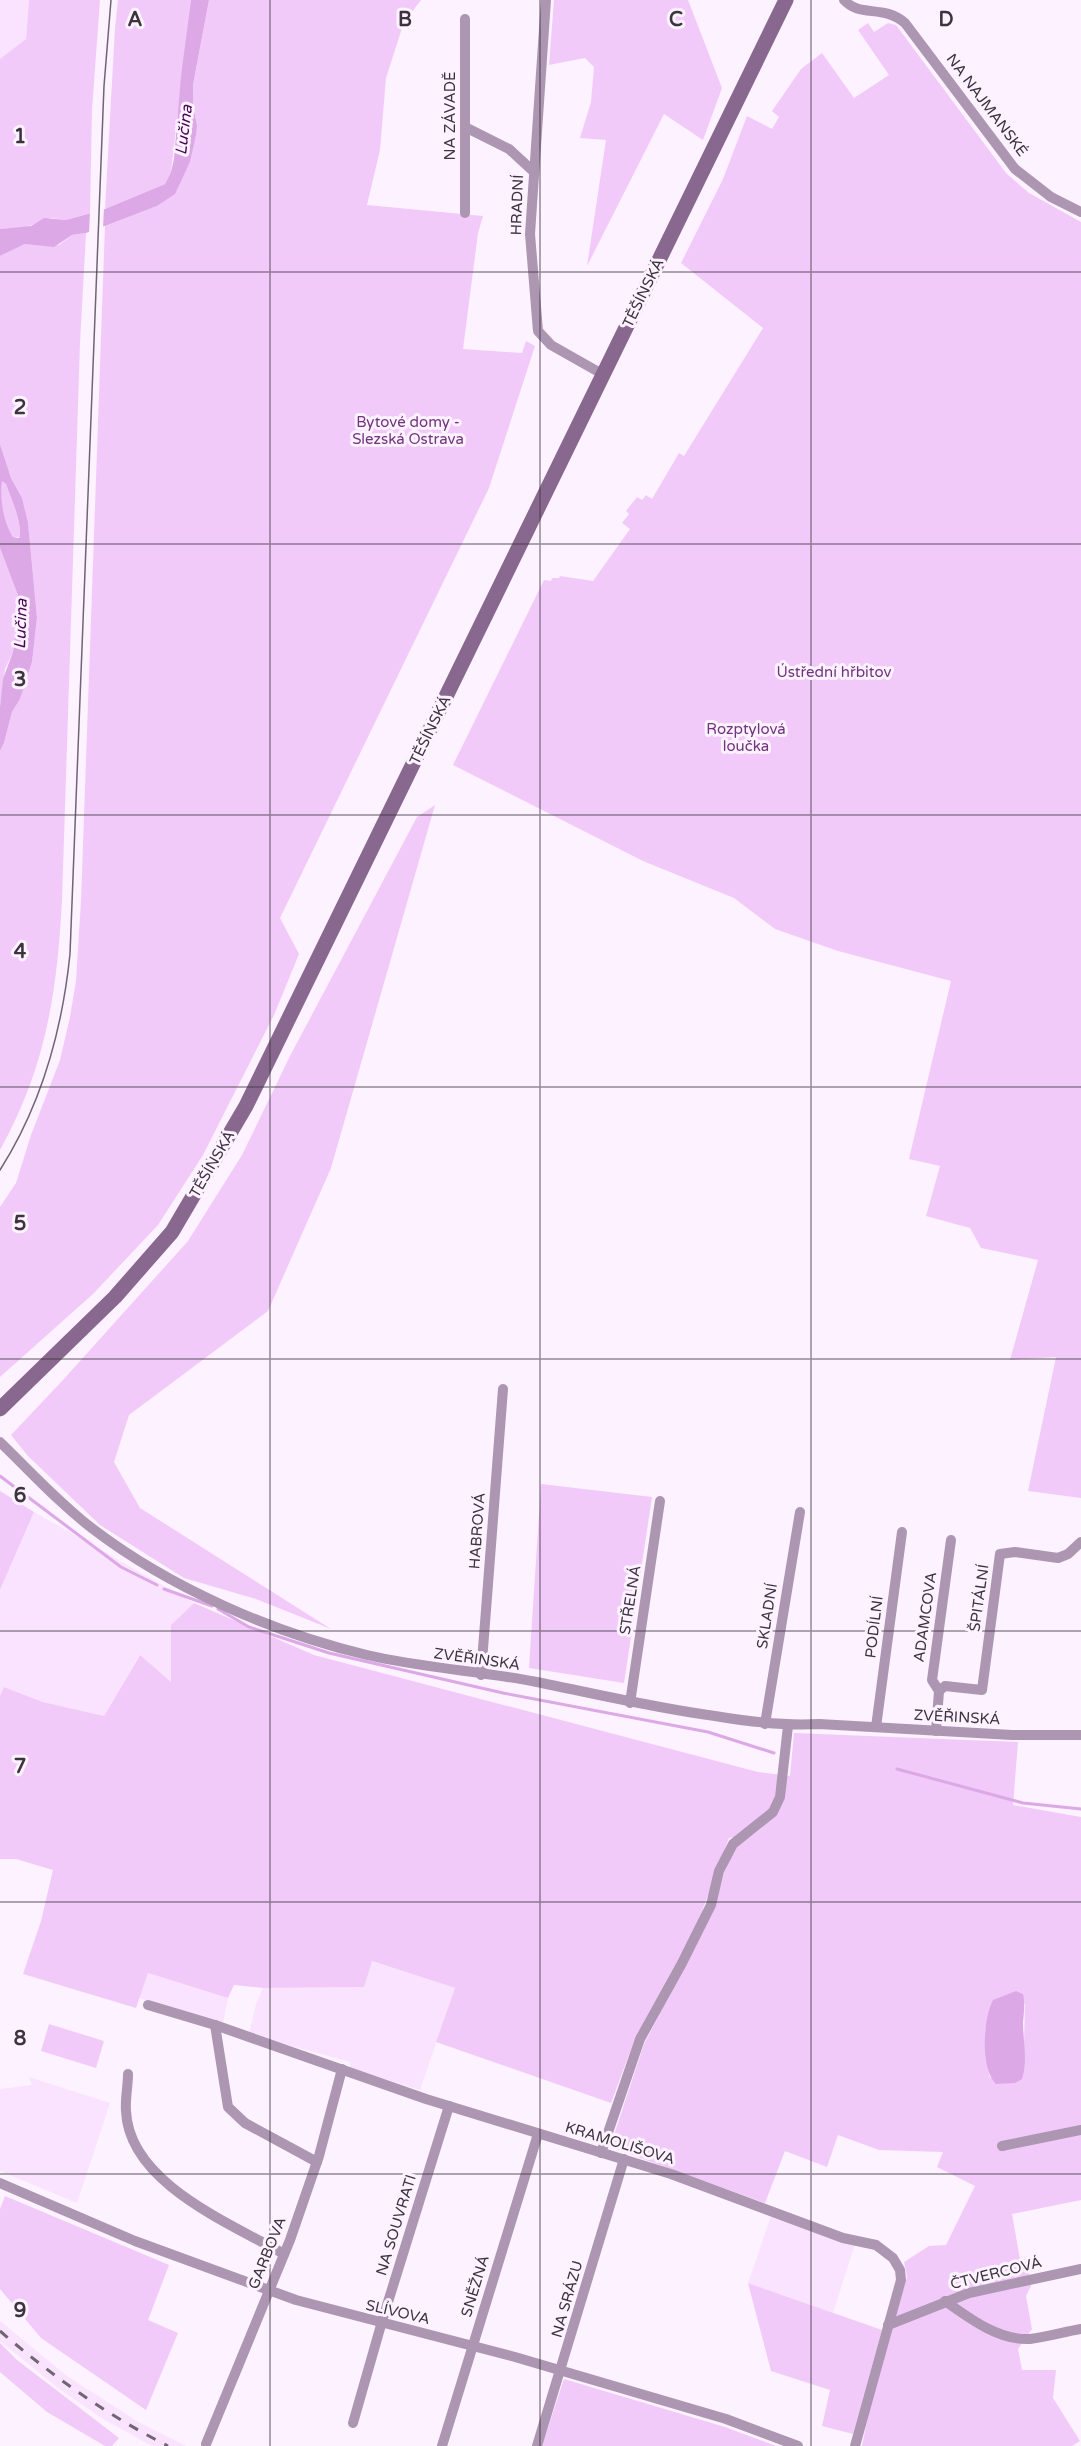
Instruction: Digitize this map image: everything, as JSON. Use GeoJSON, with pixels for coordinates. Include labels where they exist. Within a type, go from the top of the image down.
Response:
{"type":"FeatureCollection","features":[{"type":"Feature","properties":{"kind":"main road","name":"TĚŠÍNSKÁ"},"geometry":{"type":"LineString","coordinates":[[0,1409],[115,1297],[172,1232],[246,1106],[786,0]]}},
{"type":"Feature","properties":{"kind":"street","name":"HRADNÍ"},"geometry":{"type":"LineString","coordinates":[[546,0],[530,234],[538,331],[551,345],[604,375]]}},
{"type":"Feature","properties":{"kind":"street","name":"NA NAJMANSKÉ"},"geometry":{"type":"LineString","coordinates":[[844,0],[858,9],[887,12],[905,23],[1015,169],[1051,197],[1081,212]]}},
{"type":"Feature","properties":{"kind":"street","name":"NA ZÁVADĚ"},"geometry":{"type":"LineString","coordinates":[[465,19],[465,213]]}},
{"type":"Feature","properties":{"kind":"street"},"geometry":{"type":"LineString","coordinates":[[465,127],[509,149],[533,171]]}},
{"type":"Feature","properties":{"kind":"street","name":"HABROVÁ"},"geometry":{"type":"LineString","coordinates":[[481,1675],[502,1389]]}},
{"type":"Feature","properties":{"kind":"street","name":"ZVĚŘINSKÁ"},"geometry":{"type":"LineString","coordinates":[[0,1442],[91,1528],[165,1578],[310,1640],[367,1655],[534,1682],[630,1702],[765,1724],[788,1726],[819,1724],[1012,1735],[1081,1735]]}},
{"type":"Feature","properties":{"kind":"street","name":"STŘELNÁ"},"geometry":{"type":"LineString","coordinates":[[630,1702],[660,1501]]}},
{"type":"Feature","properties":{"kind":"street","name":"SKLADNÍ"},"geometry":{"type":"LineString","coordinates":[[765,1724],[800,1512]]}},
{"type":"Feature","properties":{"kind":"street","name":"PODÍLNÍ"},"geometry":{"type":"LineString","coordinates":[[876,1727],[902,1532]]}},
{"type":"Feature","properties":{"kind":"street","name":"ADAMCOVA"},"geometry":{"type":"LineString","coordinates":[[936,1731],[939,1691],[932,1680],[951,1540]]}},
{"type":"Feature","properties":{"kind":"street","name":"ŠPITÁLNÍ"},"geometry":{"type":"LineString","coordinates":[[939,1691],[945,1686],[982,1690],[1000,1554],[1015,1552],[1058,1558],[1068,1554],[1081,1542]]}},
{"type":"Feature","properties":{"kind":"street"},"geometry":{"type":"LineString","coordinates":[[601,2153],[640,2039],[711,1905],[719,1871],[733,1844],[773,1812],[780,1797],[788,1726]]}},
{"type":"Feature","properties":{"kind":"street","name":"KRAMOLIŠOVA"},"geometry":{"type":"LineString","coordinates":[[148,2005],[215,2025],[449,2106],[671,2174],[843,2238],[876,2245],[893,2258],[900,2270],[900,2280],[855,2446]]}},
{"type":"Feature","properties":{"kind":"street"},"geometry":{"type":"LineString","coordinates":[[215,2025],[228,2107],[245,2123],[317,2162]]}},
{"type":"Feature","properties":{"kind":"street","name":"GARBOVA"},"geometry":{"type":"LineString","coordinates":[[206,2444],[284,2254],[317,2162],[342,2069]]}},
{"type":"Feature","properties":{"kind":"street"},"geometry":{"type":"LineString","coordinates":[[128,2074],[126,2112],[131,2132],[143,2156],[158,2177],[176,2193],[284,2254]]}},
{"type":"Feature","properties":{"kind":"street","name":"NA SOUVRATI"},"geometry":{"type":"LineString","coordinates":[[353,2423],[381,2323],[449,2106]]}},
{"type":"Feature","properties":{"kind":"street"},"geometry":{"type":"LineString","coordinates":[[1002,2145],[1081,2130]]}},
{"type":"Feature","properties":{"kind":"street","name":"SNĚŽNÁ"},"geometry":{"type":"LineString","coordinates":[[442,2446],[538,2134]]}},
{"type":"Feature","properties":{"kind":"street","name":"NA SRÁZU"},"geometry":{"type":"LineString","coordinates":[[537,2446],[624,2159]]}},
{"type":"Feature","properties":{"kind":"street","name":"SLÍVOVA"},"geometry":{"type":"LineString","coordinates":[[0,2183],[135,2241],[268,2290],[336,2312],[472,2346],[726,2419],[798,2446]]}},
{"type":"Feature","properties":{"kind":"street","name":"ČTVERCOVÁ"},"geometry":{"type":"LineString","coordinates":[[888,2325],[969,2293],[1081,2269]]}},
{"type":"Feature","properties":{"kind":"street"},"geometry":{"type":"LineString","coordinates":[[945,2301],[976,2323],[1008,2336],[1029,2339],[1081,2329]]}},
{"type":"Feature","properties":{"kind":"shaded area"},"geometry":{"type":"Polygon","coordinates":[[[0,0],[29,0],[26,39],[0,60],[0,0]]]}},
{"type":"Feature","properties":{"kind":"shaded area"},"geometry":{"type":"Polygon","coordinates":[[[34,1512],[194,1603],[171,1625],[171,1682],[139,1655],[104,1716],[43,1702],[4,1687],[0,1696],[0,1590],[34,1512]]]}},
{"type":"Feature","properties":{"kind":"shaded area"},"geometry":{"type":"Polygon","coordinates":[[[371,1961],[455,1988],[420,2090],[350,2068],[350,2062],[249,2034],[256,2004],[263,1988],[364,1987],[371,1961]]]}},
{"type":"Feature","properties":{"kind":"shaded area"},"geometry":{"type":"Polygon","coordinates":[[[148,1973],[228,1998],[223,2023],[139,1998],[148,1973]]]}},
{"type":"Feature","properties":{"kind":"shaded area"},"geometry":{"type":"Polygon","coordinates":[[[29,2077],[110,2103],[77,2203],[0,2171],[0,2089],[32,2085],[29,2077]]]}},
{"type":"Feature","properties":{"kind":"shaded area"},"geometry":{"type":"Polygon","coordinates":[[[771,2216],[855,2244],[833,2313],[748,2283],[771,2216]]]}},
{"type":"Feature","properties":{"kind":"shaded area"},"geometry":{"type":"Polygon","coordinates":[[[0,2321],[67,2376],[140,2423],[186,2446],[152,2446],[103,2419],[59,2389],[0,2341],[0,2321]]]}},
{"type":"Feature","properties":{"kind":"green space"},"geometry":{"type":"Polygon","coordinates":[[[29,0],[100,0],[92,110],[90,213],[66,220],[51,218],[26,227],[0,229],[0,59],[26,39],[29,0]]]}},
{"type":"Feature","properties":{"kind":"green space"},"geometry":{"type":"Polygon","coordinates":[[[118,0],[191,0],[171,172],[165,184],[105,209],[115,28],[118,0]]]}},
{"type":"Feature","properties":{"kind":"green space","name":"Bytové domy - Slezská Ostrava"},"geometry":{"type":"Polygon","coordinates":[[[209,0],[421,0],[404,22],[386,78],[380,150],[367,205],[483,216],[478,233],[463,349],[522,353],[526,341],[535,346],[489,488],[280,918],[299,954],[274,1015],[203,1155],[158,1225],[93,1294],[0,1377],[0,1207],[16,1183],[31,1135],[60,1060],[76,981],[81,901],[105,225],[157,206],[174,194],[190,162],[197,125],[193,106],[193,85],[209,0]]]}},
{"type":"Feature","properties":{"kind":"green space"},"geometry":{"type":"Polygon","coordinates":[[[554,0],[688,0],[722,88],[703,140],[664,114],[587,266],[606,140],[580,138],[591,102],[594,67],[585,58],[549,65],[554,0]]]}},
{"type":"Feature","properties":{"kind":"green space","name":"Ústřední hřbitov"},"geometry":{"type":"Polygon","coordinates":[[[868,23],[874,32],[888,23],[896,25],[1006,173],[1029,193],[1081,222],[1081,1498],[1028,1491],[1056,1357],[1010,1360],[1038,1260],[981,1248],[970,1228],[926,1216],[940,1166],[909,1159],[951,981],[838,951],[775,929],[734,898],[643,861],[453,765],[544,580],[551,581],[552,578],[560,576],[593,581],[630,529],[622,523],[629,514],[626,511],[637,497],[642,500],[646,495],[652,499],[679,453],[684,456],[763,328],[681,263],[723,179],[747,116],[772,129],[779,117],[772,111],[801,69],[822,53],[854,98],[889,75],[858,30],[868,23]]]}},
{"type":"Feature","properties":{"kind":"green space"},"geometry":{"type":"Polygon","coordinates":[[[86,233],[80,343],[62,900],[57,967],[39,1059],[16,1119],[0,1150],[0,751],[12,712],[20,699],[32,662],[37,618],[28,522],[22,498],[11,478],[0,444],[0,256],[25,244],[59,245],[72,235],[86,233]]]}},
{"type":"Feature","properties":{"kind":"green space"},"geometry":{"type":"Polygon","coordinates":[[[2,481],[6,484],[16,510],[20,537],[13,537],[6,524],[1,495],[2,481]]]}},
{"type":"Feature","properties":{"kind":"green space"},"geometry":{"type":"Polygon","coordinates":[[[0,548],[19,598],[13,652],[5,669],[0,707],[0,548]]]}},
{"type":"Feature","properties":{"kind":"green space"},"geometry":{"type":"Polygon","coordinates":[[[435,805],[331,1168],[268,1311],[129,1415],[114,1462],[140,1508],[331,1629],[256,1599],[184,1578],[100,1525],[28,1456],[11,1435],[188,1241],[242,1155],[290,1056],[417,817],[435,805]]]}},
{"type":"Feature","properties":{"kind":"green space"},"geometry":{"type":"Polygon","coordinates":[[[541,1484],[652,1497],[624,1683],[529,1668],[541,1484]]]}},
{"type":"Feature","properties":{"kind":"green space"},"geometry":{"type":"Polygon","coordinates":[[[0,1491],[34,1512],[0,1590],[0,1491]]]}},
{"type":"Feature","properties":{"kind":"green space"},"geometry":{"type":"Polygon","coordinates":[[[194,1603],[314,1655],[758,1772],[790,1776],[794,1733],[1018,1742],[1013,1805],[1081,1817],[1081,2200],[1012,2214],[1021,2265],[1029,2272],[1031,2286],[1026,2296],[1032,2329],[1018,2349],[1022,2370],[1056,2370],[1053,2398],[1080,2441],[1072,2446],[862,2446],[870,2406],[907,2277],[904,2262],[929,2246],[946,2245],[975,2186],[937,2167],[943,2152],[879,2150],[838,2135],[827,2167],[785,2151],[765,2203],[610,2147],[644,2044],[715,1907],[724,1873],[737,1844],[750,1836],[729,1838],[697,1925],[636,2036],[611,2103],[436,2042],[455,1988],[372,1961],[364,1987],[263,1988],[234,1985],[228,1998],[148,1973],[136,2008],[23,1974],[41,1921],[53,1870],[16,1859],[0,1859],[0,1696],[4,1687],[43,1702],[104,1716],[140,1655],[171,1682],[171,1625],[194,1603]],[[1025,2004],[985,2029],[990,2078],[1024,2043],[1025,2004]]]}},
{"type":"Feature","properties":{"kind":"green space"},"geometry":{"type":"Polygon","coordinates":[[[49,2024],[104,2041],[96,2068],[41,2051],[49,2024]]]}},
{"type":"Feature","properties":{"kind":"green space"},"geometry":{"type":"Polygon","coordinates":[[[5,2196],[169,2265],[148,2320],[178,2333],[146,2410],[41,2338],[0,2289],[0,2209],[5,2196]]]}},
{"type":"Feature","properties":{"kind":"green space"},"geometry":{"type":"Polygon","coordinates":[[[748,2283],[882,2330],[853,2434],[822,2426],[830,2390],[771,2371],[748,2283]]]}},
{"type":"Feature","properties":{"kind":"green space"},"geometry":{"type":"Polygon","coordinates":[[[0,2343],[17,2360],[119,2438],[112,2446],[105,2446],[47,2412],[0,2372],[0,2343]]]}},
{"type":"Feature","properties":{"kind":"green space"},"geometry":{"type":"Polygon","coordinates":[[[564,2379],[725,2427],[776,2446],[542,2446],[564,2379]]]}},
{"type":"Feature","properties":{"kind":"water","name":"Lučina"},"geometry":{"type":"Polygon","coordinates":[[[191,0],[209,0],[193,85],[196,135],[190,162],[175,194],[157,206],[86,233],[72,235],[54,247],[25,244],[0,256],[0,229],[31,226],[44,218],[66,220],[105,209],[165,184],[174,159],[181,76],[191,0]]]}},
{"type":"Feature","properties":{"kind":"water","name":"Lučina"},"geometry":{"type":"Polygon","coordinates":[[[0,444],[11,478],[22,498],[28,522],[37,618],[32,662],[20,699],[12,712],[0,751],[0,707],[3,679],[13,652],[19,598],[0,548],[0,444]],[[2,481],[1,495],[5,517],[13,537],[18,538],[20,530],[18,517],[6,484],[2,481]]]}},
{"type":"Feature","properties":{"kind":"water"},"geometry":{"type":"Polygon","coordinates":[[[1016,1991],[1023,1994],[1024,2001],[1024,2072],[1022,2079],[1015,2083],[996,2084],[987,2067],[985,2055],[987,2019],[993,2000],[1016,1991]]]}},
{"type":"Feature","properties":{"kind":"pier"},"geometry":{"type":"Polygon","coordinates":[[[104,206],[103,229],[89,235],[90,210],[104,206]]]}},
{"type":"Feature","properties":{"kind":"waterway"},"geometry":{"type":"LineString","coordinates":[[0,1476],[121,1567],[157,1585]]}},
{"type":"Feature","properties":{"kind":"waterway"},"geometry":{"type":"LineString","coordinates":[[164,1589],[212,1606]]}},
{"type":"Feature","properties":{"kind":"waterway"},"geometry":{"type":"LineString","coordinates":[[218,1609],[249,1627],[329,1653],[503,1693],[708,1732],[774,1753]]}},
{"type":"Feature","properties":{"kind":"waterway"},"geometry":{"type":"LineString","coordinates":[[897,1769],[1023,1803],[1081,1809]]}},
{"type":"Feature","properties":{"kind":"tram line"},"geometry":{"type":"LineString","coordinates":[[0,1170],[28,1119],[48,1066],[62,1011],[70,954],[104,86],[111,0]]}},
{"type":"Feature","properties":{"kind":"railway"},"geometry":{"type":"LineString","coordinates":[[0,2331],[81,2394],[168,2446]]}},
{"type":"Feature","properties":{"kind":"park label","name":"Rozptylová loučka"},"geometry":{"type":"Point","coordinates":[746,738]}}]}
